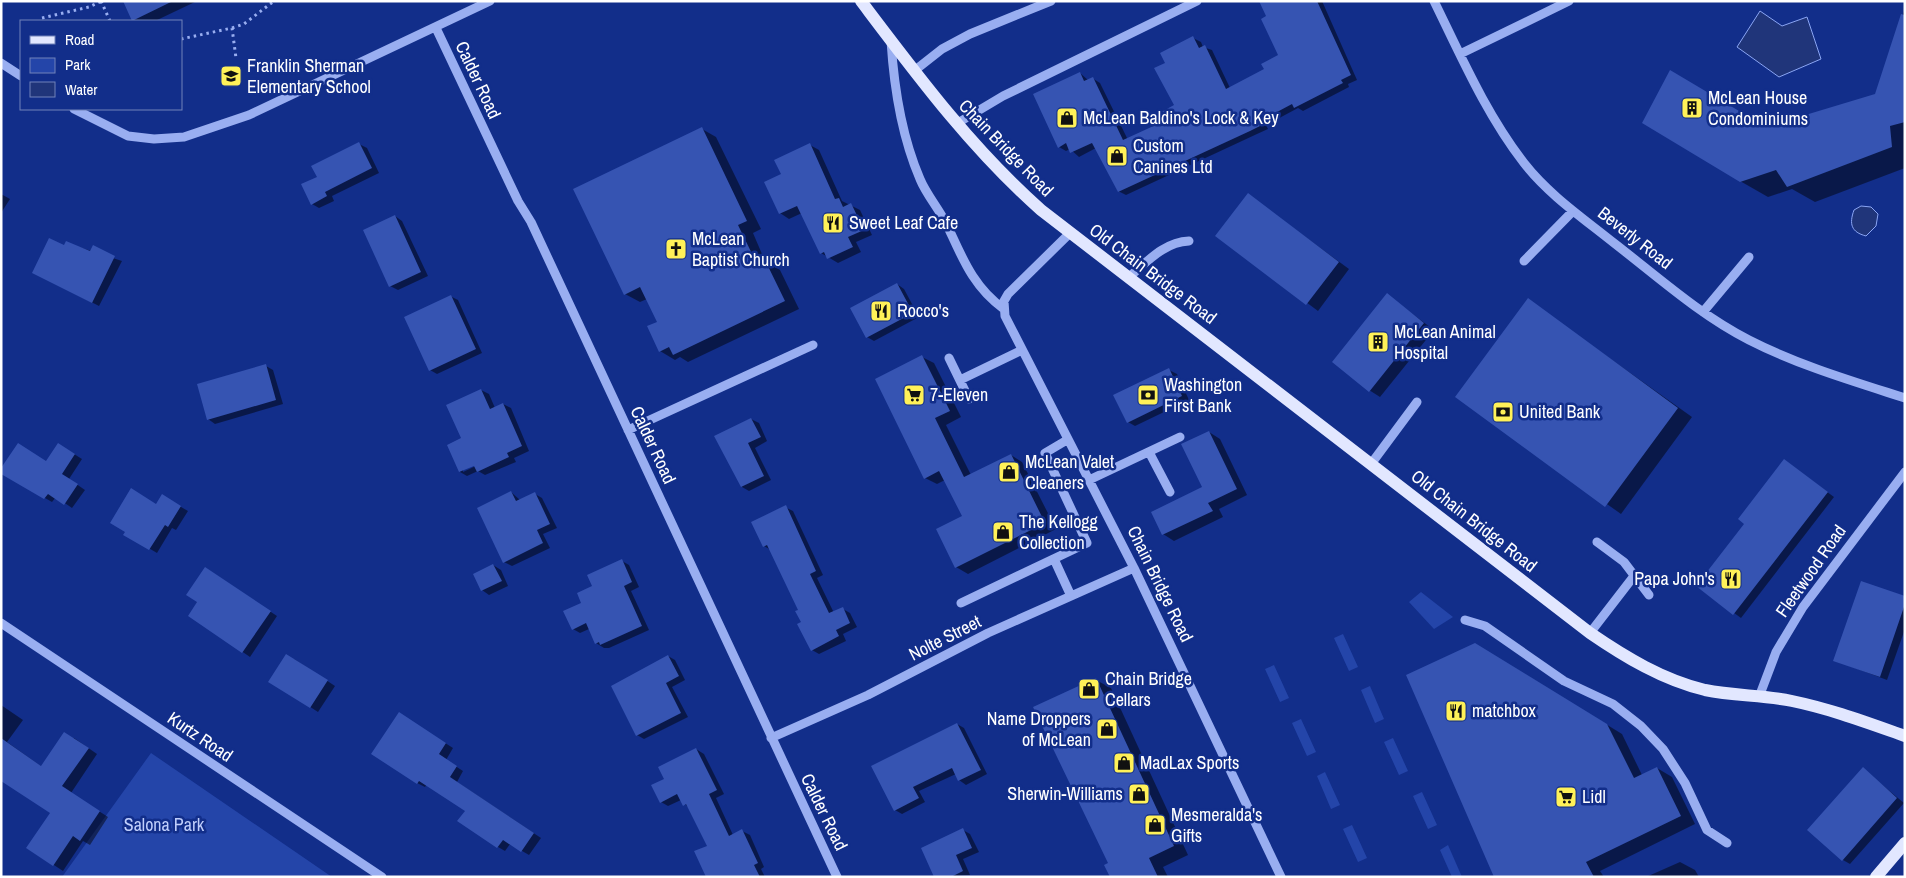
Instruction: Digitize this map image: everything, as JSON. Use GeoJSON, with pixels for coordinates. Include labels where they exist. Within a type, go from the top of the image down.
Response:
{"type":"FeatureCollection","features":[{"type":"Feature","properties":{"kind":"main road","name":"Chain Bridge Road"},"geometry":{"type":"LineString","coordinates":[[861,1],[956,124],[1007,179],[1070,233]]}},
{"type":"Feature","properties":{"kind":"main road","name":"Old Chain Bridge Road"},"geometry":{"type":"LineString","coordinates":[[1070,233],[1590,633],[1620,653],[1664,676],[1704,690],[1815,706],[1905,736]]}},
{"type":"Feature","properties":{"kind":"main road"},"geometry":{"type":"LineString","coordinates":[[1876,877],[1905,843]]}},
{"type":"Feature","properties":{"kind":"street"},"geometry":{"type":"LineString","coordinates":[[76,110],[128,136],[154,138],[184,137],[249,115],[490,1]]}},
{"type":"Feature","properties":{"kind":"street"},"geometry":{"type":"LineString","coordinates":[[914,71],[942,49],[970,34],[1051,1]]}},
{"type":"Feature","properties":{"kind":"street"},"geometry":{"type":"LineString","coordinates":[[956,124],[1003,96],[1197,1]]}},
{"type":"Feature","properties":{"kind":"street","name":"Beverly Road"},"geometry":{"type":"LineString","coordinates":[[1434,1],[1495,121],[1514,150],[1548,189],[1573,211],[1703,312],[1748,340],[1789,358],[1905,398]]}},
{"type":"Feature","properties":{"kind":"street"},"geometry":{"type":"LineString","coordinates":[[1460,54],[1569,1]]}},
{"type":"Feature","properties":{"kind":"street","name":"Calder Road"},"geometry":{"type":"LineString","coordinates":[[436,28],[838,877]]}},
{"type":"Feature","properties":{"kind":"street"},"geometry":{"type":"LineString","coordinates":[[891,41],[894,81],[902,126],[916,170],[926,190],[938,206],[973,279],[988,298],[1004,308],[1008,294],[1070,233]]}},
{"type":"Feature","properties":{"kind":"street"},"geometry":{"type":"LineString","coordinates":[[1,63],[20,75]]}},
{"type":"Feature","properties":{"kind":"street"},"geometry":{"type":"LineString","coordinates":[[1524,261],[1573,211]]}},
{"type":"Feature","properties":{"kind":"street"},"geometry":{"type":"LineString","coordinates":[[1129,278],[1164,248],[1179,241],[1189,241]]}},
{"type":"Feature","properties":{"kind":"street"},"geometry":{"type":"LineString","coordinates":[[1703,312],[1749,257]]}},
{"type":"Feature","properties":{"kind":"street","name":"Chain Bridge Road"},"geometry":{"type":"LineString","coordinates":[[1004,308],[1009,325],[1134,568],[1281,877]]}},
{"type":"Feature","properties":{"kind":"street"},"geometry":{"type":"LineString","coordinates":[[628,430],[813,344]]}},
{"type":"Feature","properties":{"kind":"street"},"geometry":{"type":"LineString","coordinates":[[960,380],[1022,350]]}},
{"type":"Feature","properties":{"kind":"street"},"geometry":{"type":"LineString","coordinates":[[949,358],[969,399]]}},
{"type":"Feature","properties":{"kind":"street"},"geometry":{"type":"LineString","coordinates":[[1371,464],[1417,402]]}},
{"type":"Feature","properties":{"kind":"street"},"geometry":{"type":"LineString","coordinates":[[1088,480],[1180,437]]}},
{"type":"Feature","properties":{"kind":"street"},"geometry":{"type":"LineString","coordinates":[[961,603],[1087,543],[1045,453],[1068,440]]}},
{"type":"Feature","properties":{"kind":"street"},"geometry":{"type":"LineString","coordinates":[[1149,452],[1170,492]]}},
{"type":"Feature","properties":{"kind":"street","name":"Fleetwood Road"},"geometry":{"type":"LineString","coordinates":[[1759,697],[1776,652],[1803,607],[1905,472]]}},
{"type":"Feature","properties":{"kind":"street"},"geometry":{"type":"LineString","coordinates":[[1597,542],[1624,562],[1649,595]]}},
{"type":"Feature","properties":{"kind":"street"},"geometry":{"type":"LineString","coordinates":[[1054,559],[1071,596]]}},
{"type":"Feature","properties":{"kind":"street","name":"Nolte Street"},"geometry":{"type":"LineString","coordinates":[[771,738],[868,695],[988,634],[1134,568]]}},
{"type":"Feature","properties":{"kind":"street"},"geometry":{"type":"LineString","coordinates":[[1590,633],[1634,576]]}},
{"type":"Feature","properties":{"kind":"street"},"geometry":{"type":"LineString","coordinates":[[1465,620],[1486,626],[1564,681],[1613,704],[1641,726],[1663,749],[1685,783],[1707,830],[1727,843]]}},
{"type":"Feature","properties":{"kind":"street","name":"Kurtz Road"},"geometry":{"type":"LineString","coordinates":[[1,623],[382,877]]}},
{"type":"Feature","properties":{"kind":"path"},"geometry":{"type":"LineString","coordinates":[[42,18],[89,7],[102,1],[110,20]]}},
{"type":"Feature","properties":{"kind":"path"},"geometry":{"type":"LineString","coordinates":[[182,39],[244,24],[274,1]]}},
{"type":"Feature","properties":{"kind":"path"},"geometry":{"type":"LineString","coordinates":[[232,28],[236,58]]}},
{"type":"Feature","properties":{"kind":"green space"},"geometry":{"type":"Polygon","coordinates":[[[1421,592],[1453,617],[1434,629],[1409,602],[1421,592]]]}},
{"type":"Feature","properties":{"kind":"green space"},"geometry":{"type":"Polygon","coordinates":[[[1343,634],[1358,667],[1349,671],[1334,638],[1343,634]]]}},
{"type":"Feature","properties":{"kind":"green space"},"geometry":{"type":"Polygon","coordinates":[[[1274,665],[1289,698],[1280,702],[1265,669],[1274,665]]]}},
{"type":"Feature","properties":{"kind":"green space"},"geometry":{"type":"Polygon","coordinates":[[[1370,686],[1384,719],[1375,723],[1361,690],[1370,686]]]}},
{"type":"Feature","properties":{"kind":"green space"},"geometry":{"type":"Polygon","coordinates":[[[1301,719],[1316,752],[1307,756],[1292,723],[1301,719]]]}},
{"type":"Feature","properties":{"kind":"green space"},"geometry":{"type":"Polygon","coordinates":[[[1393,738],[1408,771],[1399,775],[1384,742],[1393,738]]]}},
{"type":"Feature","properties":{"kind":"green space","name":"Salona Park"},"geometry":{"type":"Polygon","coordinates":[[[151,753],[332,877],[62,877],[151,753]]]}},
{"type":"Feature","properties":{"kind":"green space"},"geometry":{"type":"Polygon","coordinates":[[[1325,772],[1340,805],[1331,809],[1317,776],[1325,772]]]}},
{"type":"Feature","properties":{"kind":"green space"},"geometry":{"type":"Polygon","coordinates":[[[1422,792],[1437,825],[1428,829],[1413,796],[1422,792]]]}},
{"type":"Feature","properties":{"kind":"green space"},"geometry":{"type":"Polygon","coordinates":[[[1352,825],[1367,858],[1358,862],[1343,829],[1352,825]]]}},
{"type":"Feature","properties":{"kind":"green space"},"geometry":{"type":"Polygon","coordinates":[[[1448,845],[1462,877],[1452,877],[1440,850],[1448,845]]]}},
{"type":"Feature","properties":{"kind":"water"},"geometry":{"type":"Polygon","coordinates":[[[1760,11],[1782,26],[1807,17],[1821,59],[1779,77],[1737,47],[1760,11]]]}},
{"type":"Feature","properties":{"kind":"water"},"geometry":{"type":"Polygon","coordinates":[[[1861,206],[1871,207],[1878,214],[1876,226],[1866,236],[1857,232],[1852,227],[1854,210],[1861,206]]]}},
{"type":"Feature","properties":{"kind":"building"},"geometry":{"type":"Polygon","coordinates":[[[123,1],[173,1],[134,20],[132,20],[123,1]]]}},
{"type":"Feature","properties":{"kind":"building"},"geometry":{"type":"Polygon","coordinates":[[[1259,1],[1317,1],[1351,75],[1341,80],[1343,83],[1294,108],[1292,104],[1260,121],[1262,125],[1118,192],[1092,143],[1070,153],[1066,143],[1058,148],[1033,94],[1080,72],[1084,81],[1093,77],[1123,140],[1160,123],[1156,115],[1174,105],[1154,68],[1165,63],[1160,53],[1193,36],[1199,48],[1205,45],[1226,89],[1264,69],[1261,64],[1278,55],[1261,19],[1266,16],[1259,1]]]}},
{"type":"Feature","properties":{"kind":"building","name":"McLean House Condominiums"},"geometry":{"type":"Polygon","coordinates":[[[1901,14],[1905,15],[1905,122],[1890,126],[1892,147],[1787,187],[1776,170],[1740,182],[1642,123],[1670,70],[1766,127],[1875,94],[1901,14]]]}},
{"type":"Feature","properties":{"kind":"building","name":"McLean Baptist Church"},"geometry":{"type":"Polygon","coordinates":[[[702,127],[747,221],[738,225],[757,264],[765,260],[785,301],[673,355],[669,347],[659,352],[647,326],[657,322],[640,287],[624,295],[573,189],[702,127]]]}},
{"type":"Feature","properties":{"kind":"building"},"geometry":{"type":"Polygon","coordinates":[[[359,142],[372,168],[325,192],[327,196],[311,205],[301,184],[317,177],[311,166],[359,142]]]}},
{"type":"Feature","properties":{"kind":"building"},"geometry":{"type":"Polygon","coordinates":[[[810,143],[835,199],[839,198],[843,207],[851,203],[864,230],[848,237],[853,247],[827,259],[824,252],[820,254],[797,206],[779,214],[764,182],[781,174],[774,160],[810,143]]]}},
{"type":"Feature","properties":{"kind":"building"},"geometry":{"type":"Polygon","coordinates":[[[1248,193],[1339,262],[1306,305],[1215,236],[1248,193]]]}},
{"type":"Feature","properties":{"kind":"building"},"geometry":{"type":"Polygon","coordinates":[[[395,215],[421,272],[389,287],[363,230],[395,215]]]}},
{"type":"Feature","properties":{"kind":"building"},"geometry":{"type":"Polygon","coordinates":[[[49,238],[64,245],[66,241],[90,251],[93,245],[115,256],[92,303],[32,273],[49,238]]]}},
{"type":"Feature","properties":{"kind":"building","name":"Rocco's"},"geometry":{"type":"Polygon","coordinates":[[[897,283],[913,313],[866,338],[850,308],[897,283]]]}},
{"type":"Feature","properties":{"kind":"building","name":"McLean Animal Hospital"},"geometry":{"type":"Polygon","coordinates":[[[1387,293],[1424,323],[1369,392],[1332,362],[1387,293]]]}},
{"type":"Feature","properties":{"kind":"building"},"geometry":{"type":"Polygon","coordinates":[[[451,295],[476,349],[429,371],[404,317],[451,295]]]}},
{"type":"Feature","properties":{"kind":"building"},"geometry":{"type":"Polygon","coordinates":[[[1528,298],[1678,408],[1605,507],[1455,397],[1528,298]]]}},
{"type":"Feature","properties":{"kind":"building"},"geometry":{"type":"Polygon","coordinates":[[[922,355],[950,411],[935,418],[964,477],[1011,454],[1045,523],[955,568],[936,529],[962,516],[939,471],[924,479],[875,379],[922,355]]]}},
{"type":"Feature","properties":{"kind":"building"},"geometry":{"type":"Polygon","coordinates":[[[266,364],[276,400],[207,420],[197,384],[266,364]]]}},
{"type":"Feature","properties":{"kind":"building","name":"Washington First Bank"},"geometry":{"type":"Polygon","coordinates":[[[1169,368],[1182,396],[1127,423],[1113,395],[1169,368]]]}},
{"type":"Feature","properties":{"kind":"building"},"geometry":{"type":"Polygon","coordinates":[[[481,389],[490,409],[503,403],[522,446],[507,453],[509,457],[477,472],[474,466],[459,472],[447,445],[461,438],[446,405],[481,389]]]}},
{"type":"Feature","properties":{"kind":"building"},"geometry":{"type":"Polygon","coordinates":[[[751,418],[761,437],[748,443],[764,476],[741,487],[714,436],[751,418]]]}},
{"type":"Feature","properties":{"kind":"building"},"geometry":{"type":"Polygon","coordinates":[[[1209,431],[1237,489],[1208,503],[1213,511],[1162,535],[1151,512],[1202,487],[1181,444],[1209,431]]]}},
{"type":"Feature","properties":{"kind":"building"},"geometry":{"type":"Polygon","coordinates":[[[18,443],[46,461],[58,443],[75,454],[62,474],[78,484],[64,505],[48,494],[44,499],[1,474],[1,468],[18,443]]]}},
{"type":"Feature","properties":{"kind":"building"},"geometry":{"type":"Polygon","coordinates":[[[1784,459],[1828,492],[1733,615],[1696,586],[1744,524],[1738,519],[1784,459]]]}},
{"type":"Feature","properties":{"kind":"building"},"geometry":{"type":"Polygon","coordinates":[[[131,488],[156,504],[162,494],[181,506],[168,527],[165,525],[149,550],[123,535],[125,532],[110,523],[131,488]]]}},
{"type":"Feature","properties":{"kind":"building"},"geometry":{"type":"Polygon","coordinates":[[[511,491],[516,501],[535,492],[550,524],[537,530],[543,543],[503,563],[477,508],[511,491]]]}},
{"type":"Feature","properties":{"kind":"building"},"geometry":{"type":"Polygon","coordinates":[[[786,505],[816,571],[810,574],[829,613],[843,607],[850,623],[836,630],[839,636],[811,651],[797,624],[801,622],[795,611],[798,610],[767,545],[763,547],[751,522],[786,505]]]}},
{"type":"Feature","properties":{"kind":"building"},"geometry":{"type":"Polygon","coordinates":[[[622,559],[632,582],[624,586],[642,626],[600,645],[599,642],[595,644],[586,623],[572,630],[563,611],[581,603],[577,593],[592,586],[587,575],[622,559]]]}},
{"type":"Feature","properties":{"kind":"building"},"geometry":{"type":"Polygon","coordinates":[[[493,564],[502,581],[481,591],[473,574],[493,564]]]}},
{"type":"Feature","properties":{"kind":"building"},"geometry":{"type":"Polygon","coordinates":[[[205,567],[271,611],[242,653],[188,616],[197,602],[186,595],[205,567]]]}},
{"type":"Feature","properties":{"kind":"building"},"geometry":{"type":"Polygon","coordinates":[[[1861,581],[1905,596],[1905,604],[1880,677],[1833,661],[1861,581]]]}},
{"type":"Feature","properties":{"kind":"building","name":"Lidl"},"geometry":{"type":"Polygon","coordinates":[[[1475,643],[1607,724],[1634,778],[1657,767],[1681,816],[1586,862],[1594,877],[1494,877],[1406,675],[1475,643]]]}},
{"type":"Feature","properties":{"kind":"building"},"geometry":{"type":"Polygon","coordinates":[[[286,654],[328,680],[310,708],[268,682],[286,654]]]}},
{"type":"Feature","properties":{"kind":"building"},"geometry":{"type":"Polygon","coordinates":[[[668,655],[679,676],[666,683],[681,713],[636,736],[611,686],[668,655]]]}},
{"type":"Feature","properties":{"kind":"building"},"geometry":{"type":"Polygon","coordinates":[[[1096,678],[1174,846],[1149,858],[1158,877],[1110,877],[1104,865],[1108,863],[1033,707],[1096,678]]]}},
{"type":"Feature","properties":{"kind":"building"},"geometry":{"type":"Polygon","coordinates":[[[399,712],[446,743],[439,754],[457,766],[450,777],[534,833],[521,852],[503,840],[497,848],[457,821],[465,811],[419,781],[417,784],[371,754],[399,712]]]}},
{"type":"Feature","properties":{"kind":"building"},"geometry":{"type":"Polygon","coordinates":[[[957,723],[981,770],[958,781],[952,768],[913,787],[919,798],[894,811],[871,766],[957,723]]]}},
{"type":"Feature","properties":{"kind":"building"},"geometry":{"type":"Polygon","coordinates":[[[64,732],[89,748],[62,786],[100,811],[80,841],[73,836],[53,866],[26,848],[50,813],[1,781],[1,738],[41,766],[64,732]]]}},
{"type":"Feature","properties":{"kind":"building"},"geometry":{"type":"Polygon","coordinates":[[[696,748],[717,790],[709,794],[729,836],[742,829],[758,863],[754,865],[760,877],[706,877],[694,851],[707,846],[686,804],[683,806],[677,794],[660,803],[651,785],[664,779],[658,767],[696,748]]]}},
{"type":"Feature","properties":{"kind":"building"},"geometry":{"type":"Polygon","coordinates":[[[1863,767],[1897,798],[1842,861],[1807,830],[1863,767]]]}},
{"type":"Feature","properties":{"kind":"building"},"geometry":{"type":"Polygon","coordinates":[[[963,828],[972,848],[956,855],[963,871],[951,877],[934,877],[921,848],[963,828]]]}},
{"type":"Feature","properties":{"kind":"place","name":"Franklin Sherman Elementary School"},"geometry":{"type":"Point","coordinates":[231,76]}},
{"type":"Feature","properties":{"kind":"place","name":"McLean House Condominiums"},"geometry":{"type":"Point","coordinates":[1692,108]}},
{"type":"Feature","properties":{"kind":"place","name":"McLean Baldino's Lock & Key"},"geometry":{"type":"Point","coordinates":[1067,118]}},
{"type":"Feature","properties":{"kind":"place","name":"Custom Canines Ltd"},"geometry":{"type":"Point","coordinates":[1117,156]}},
{"type":"Feature","properties":{"kind":"place","name":"Sweet Leaf Cafe"},"geometry":{"type":"Point","coordinates":[833,223]}},
{"type":"Feature","properties":{"kind":"place","name":"McLean Baptist Church"},"geometry":{"type":"Point","coordinates":[676,249]}},
{"type":"Feature","properties":{"kind":"place","name":"Rocco's"},"geometry":{"type":"Point","coordinates":[881,311]}},
{"type":"Feature","properties":{"kind":"place","name":"McLean Animal Hospital"},"geometry":{"type":"Point","coordinates":[1378,342]}},
{"type":"Feature","properties":{"kind":"place","name":"7-Eleven"},"geometry":{"type":"Point","coordinates":[914,395]}},
{"type":"Feature","properties":{"kind":"place","name":"Washington First Bank"},"geometry":{"type":"Point","coordinates":[1148,395]}},
{"type":"Feature","properties":{"kind":"place","name":"United Bank"},"geometry":{"type":"Point","coordinates":[1503,412]}},
{"type":"Feature","properties":{"kind":"place","name":"McLean Valet Cleaners"},"geometry":{"type":"Point","coordinates":[1009,472]}},
{"type":"Feature","properties":{"kind":"place","name":"The Kellogg Collection"},"geometry":{"type":"Point","coordinates":[1003,532]}},
{"type":"Feature","properties":{"kind":"place","name":"Papa John's"},"geometry":{"type":"Point","coordinates":[1731,579]}},
{"type":"Feature","properties":{"kind":"place","name":"Chain Bridge Cellars"},"geometry":{"type":"Point","coordinates":[1089,689]}},
{"type":"Feature","properties":{"kind":"place","name":"matchbox"},"geometry":{"type":"Point","coordinates":[1456,711]}},
{"type":"Feature","properties":{"kind":"place","name":"Name Droppers of McLean"},"geometry":{"type":"Point","coordinates":[1107,729]}},
{"type":"Feature","properties":{"kind":"place","name":"MadLax Sports"},"geometry":{"type":"Point","coordinates":[1124,763]}},
{"type":"Feature","properties":{"kind":"place","name":"Sherwin-Williams"},"geometry":{"type":"Point","coordinates":[1139,794]}},
{"type":"Feature","properties":{"kind":"place","name":"Lidl"},"geometry":{"type":"Point","coordinates":[1566,797]}},
{"type":"Feature","properties":{"kind":"place","name":"Mesmeralda's Gifts"},"geometry":{"type":"Point","coordinates":[1155,825]}}]}
